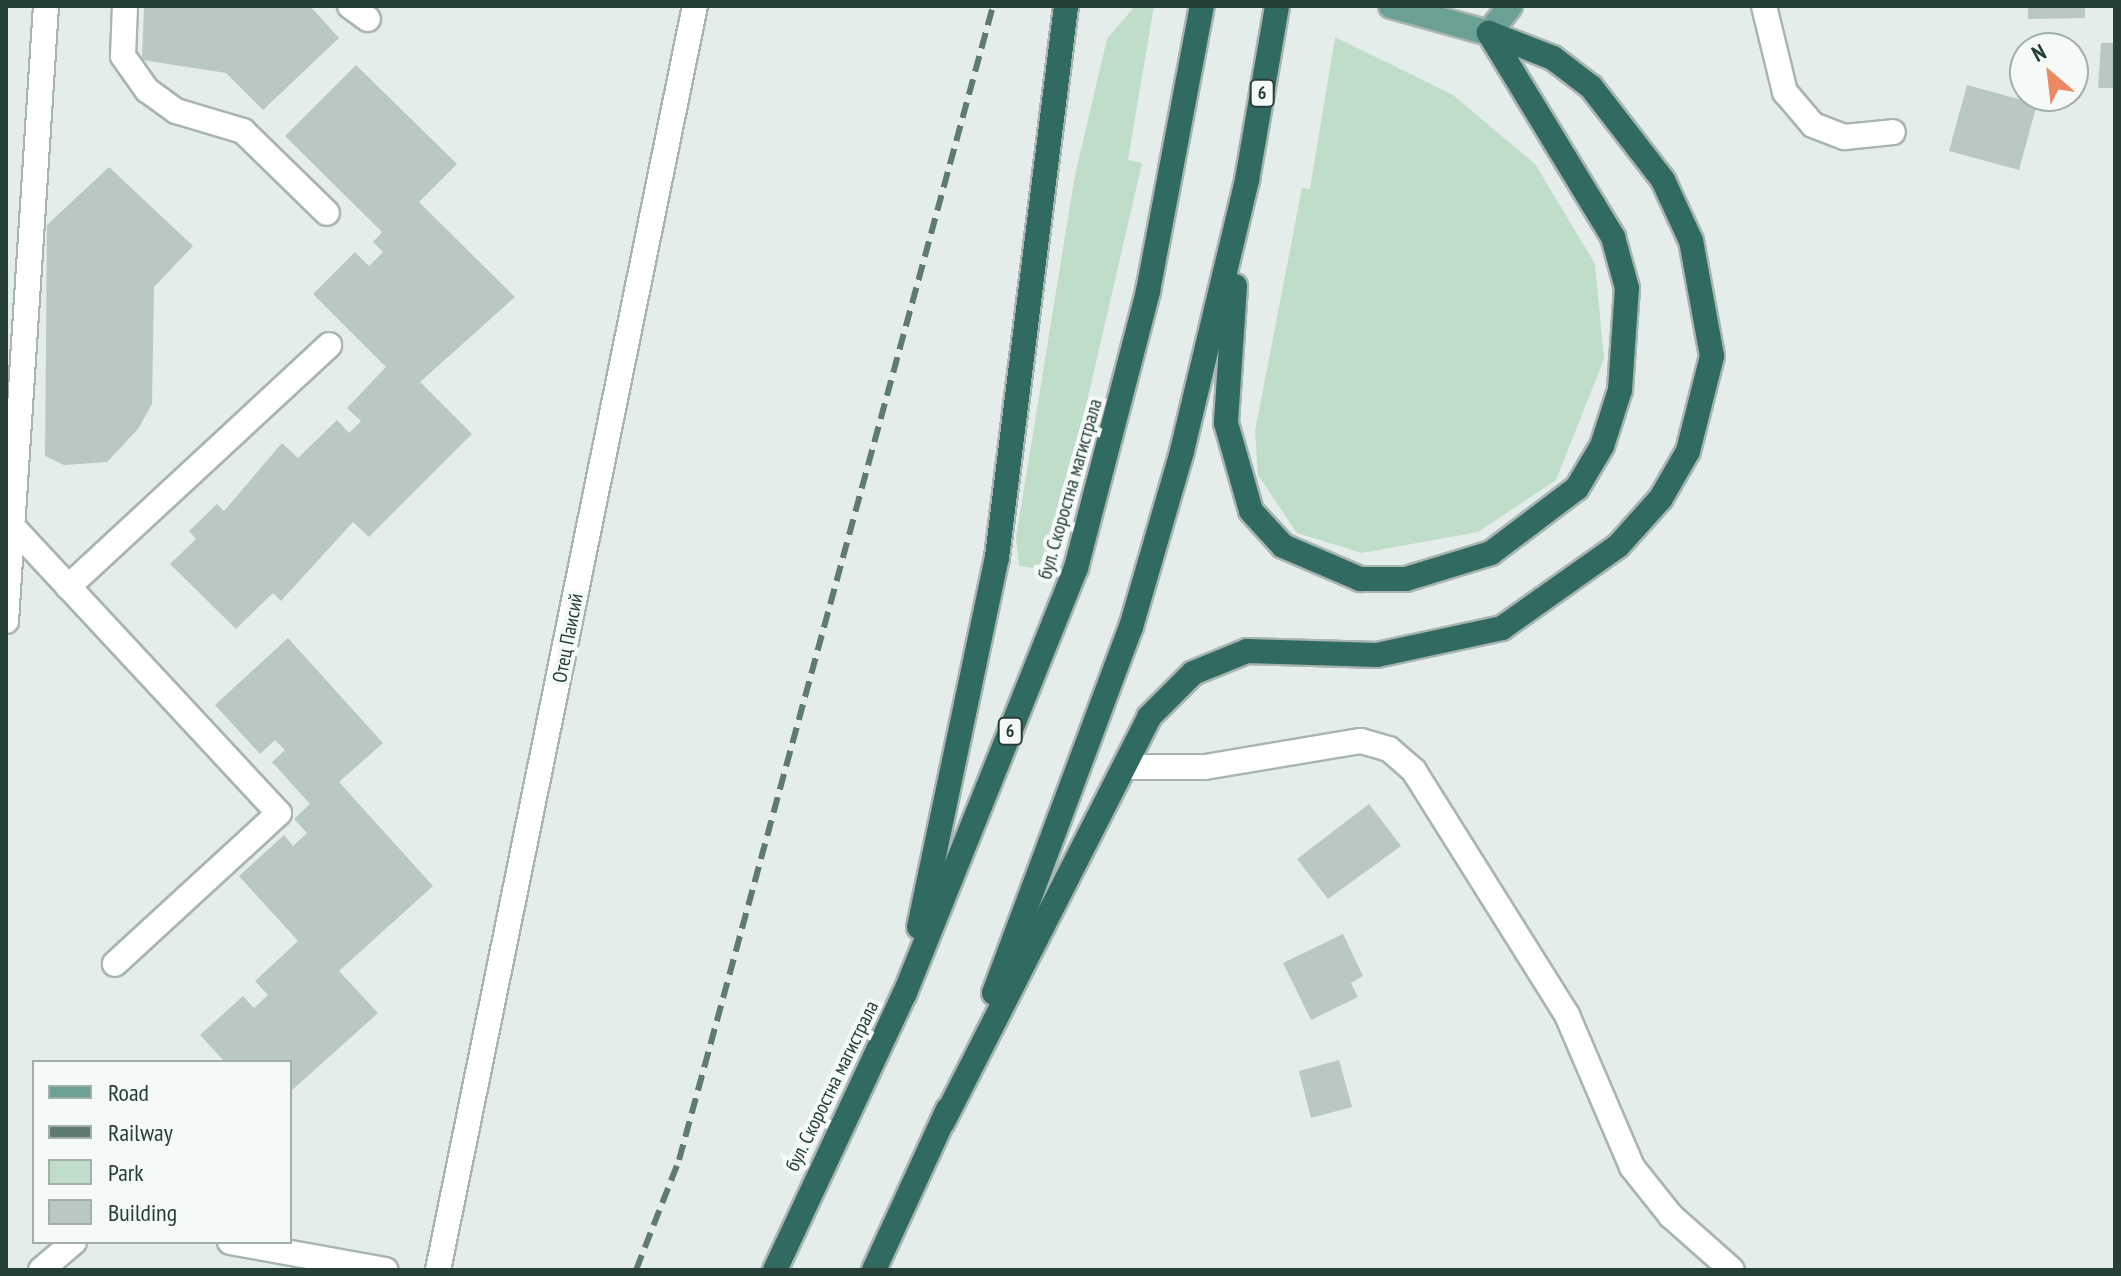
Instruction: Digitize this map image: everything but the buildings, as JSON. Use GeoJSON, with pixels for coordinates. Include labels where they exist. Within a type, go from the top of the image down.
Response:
{"type":"FeatureCollection","features":[{"type":"Feature","properties":{"kind":"highway"},"geometry":{"type":"LineString","coordinates":[[905,993],[997,557],[1066,6]]}},
{"type":"Feature","properties":{"kind":"highway","name":"бул. Скоростна магистрала"},"geometry":{"type":"LineString","coordinates":[[775,1270],[905,993],[1076,568],[1176,168],[1202,6]]}},
{"type":"Feature","properties":{"kind":"highway","name":"6"},"geometry":{"type":"LineString","coordinates":[[874,1270],[943,1122],[1131,627],[1247,180],[1277,6]]}},
{"type":"Feature","properties":{"kind":"highway"},"geometry":{"type":"LineString","coordinates":[[1247,180],[1226,423],[1251,511],[1283,546],[1360,579],[1406,579],[1491,553],[1577,488],[1602,446],[1627,338],[1627,288],[1613,237],[1489,33]]}},
{"type":"Feature","properties":{"kind":"highway"},"geometry":{"type":"LineString","coordinates":[[943,1122],[1149,717],[1193,673],[1247,651],[1377,655],[1502,628],[1618,546],[1661,498],[1688,451],[1712,356],[1691,241],[1663,180],[1591,87],[1553,58],[1489,33]]}},
{"type":"Feature","properties":{"kind":"main road"},"geometry":{"type":"LineString","coordinates":[[1391,6],[1452,14],[1489,33],[1510,6]]}},
{"type":"Feature","properties":{"kind":"street"},"geometry":{"type":"LineString","coordinates":[[6,621],[46,6]]}},
{"type":"Feature","properties":{"kind":"street"},"geometry":{"type":"LineString","coordinates":[[125,6],[123,56],[147,90],[176,111],[243,131],[327,213]]}},
{"type":"Feature","properties":{"kind":"street","name":"Отец Паисий"},"geometry":{"type":"LineString","coordinates":[[438,1270],[695,6]]}},
{"type":"Feature","properties":{"kind":"street"},"geometry":{"type":"LineString","coordinates":[[1764,6],[1785,92],[1813,125],[1845,137],[1893,132]]}},
{"type":"Feature","properties":{"kind":"street"},"geometry":{"type":"LineString","coordinates":[[68,587],[329,345]]}},
{"type":"Feature","properties":{"kind":"street"},"geometry":{"type":"LineString","coordinates":[[12,526],[279,813],[115,964]]}},
{"type":"Feature","properties":{"kind":"street"},"geometry":{"type":"LineString","coordinates":[[1125,767],[1205,767],[1361,741],[1389,749],[1414,771],[1567,1015],[1632,1167],[1671,1216],[1732,1270]]}},
{"type":"Feature","properties":{"kind":"street"},"geometry":{"type":"LineString","coordinates":[[41,1270],[72,1244]]}},
{"type":"Feature","properties":{"kind":"street"},"geometry":{"type":"LineString","coordinates":[[241,1244],[386,1270]]}},
{"type":"Feature","properties":{"kind":"green space"},"geometry":{"type":"Polygon","coordinates":[[[1135,6],[1154,6],[1128,160],[1142,163],[1052,553],[1034,568],[1019,566],[1016,538],[1075,175],[1107,39],[1135,6]]]}},
{"type":"Feature","properties":{"kind":"green space"},"geometry":{"type":"Polygon","coordinates":[[[1335,37],[1453,95],[1535,164],[1595,264],[1604,359],[1556,480],[1478,532],[1362,553],[1297,533],[1258,475],[1255,431],[1302,188],[1310,189],[1335,37]]]}},
{"type":"Feature","properties":{"kind":"railway"},"geometry":{"type":"LineString","coordinates":[[636,1270],[679,1160],[993,6]]}}]}
